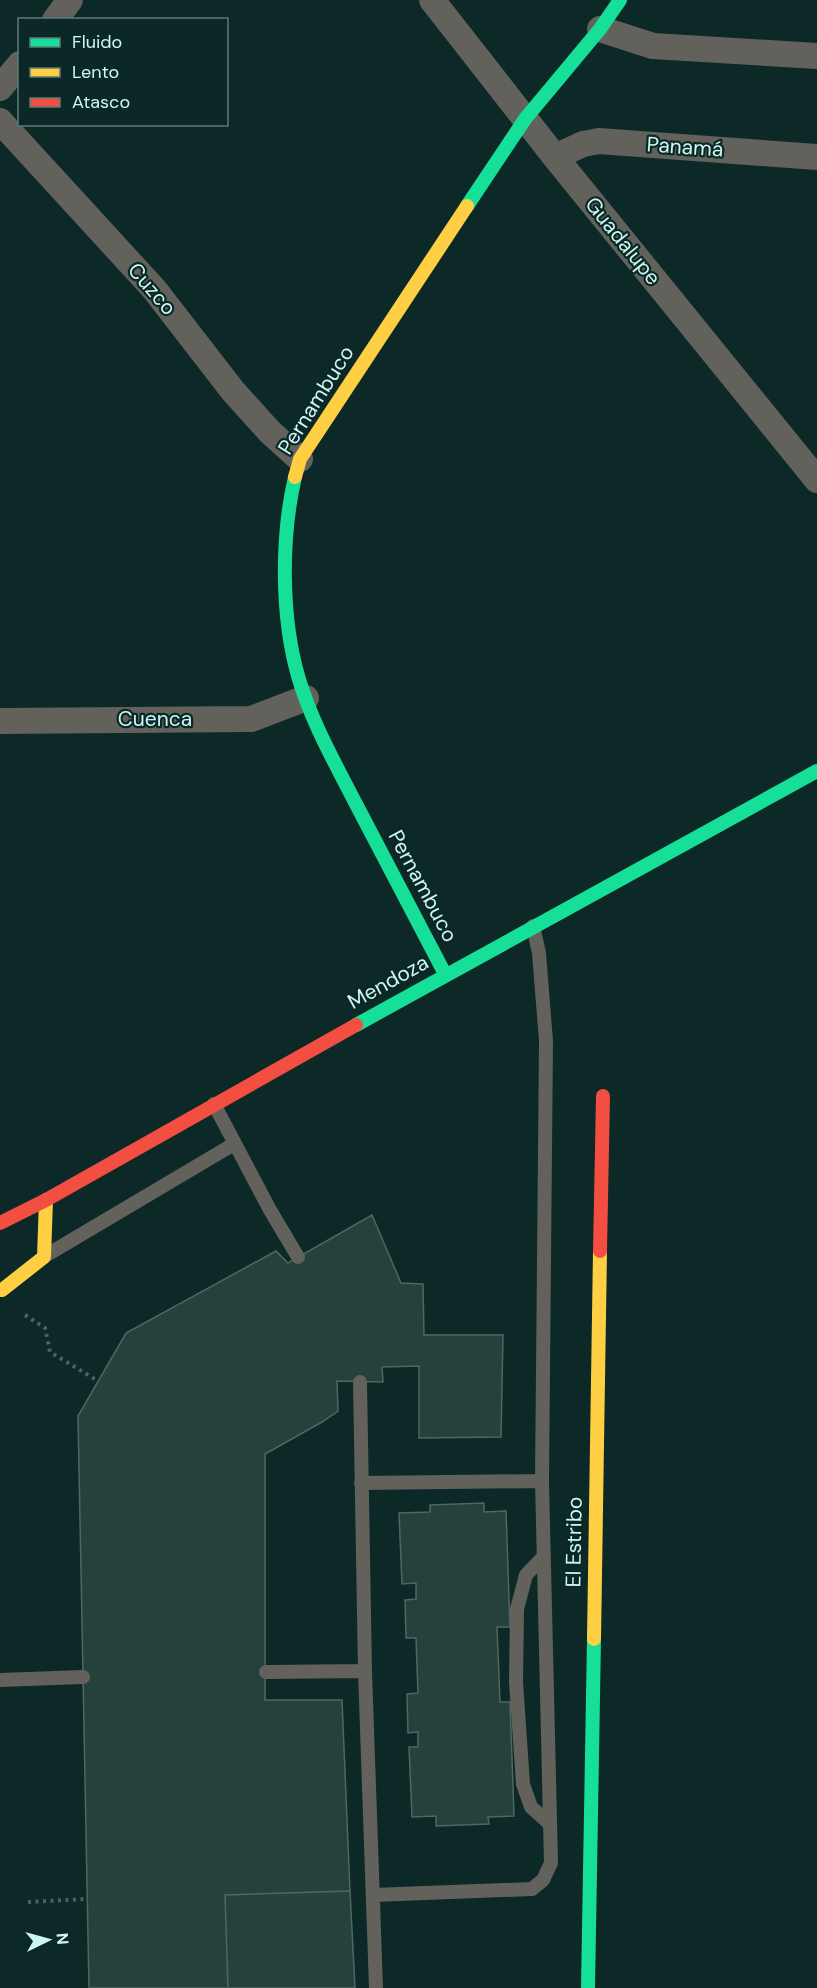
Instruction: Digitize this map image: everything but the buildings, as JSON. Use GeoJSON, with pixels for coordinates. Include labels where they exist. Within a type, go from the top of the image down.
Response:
{"type":"FeatureCollection","features":[{"type":"Feature","properties":{"kind":"street"},"geometry":{"type":"LineString","coordinates":[[56,18],[70,0]]}},
{"type":"Feature","properties":{"kind":"street","name":"Guadalupe"},"geometry":{"type":"LineString","coordinates":[[432,0],[555,157],[813,467]]}},
{"type":"Feature","properties":{"kind":"street","name":"Pernambuco"},"geometry":{"type":"LineString","coordinates":[[445,974],[322,738],[298,676],[289,629],[284,553],[289,503],[300,459],[525,119],[600,29],[620,0]]}},
{"type":"Feature","properties":{"kind":"street"},"geometry":{"type":"LineString","coordinates":[[600,29],[653,46],[817,56]]}},
{"type":"Feature","properties":{"kind":"street"},"geometry":{"type":"LineString","coordinates":[[0,88],[18,66]]}},
{"type":"Feature","properties":{"kind":"street","name":"Cuzco"},"geometry":{"type":"LineString","coordinates":[[0,122],[154,289],[233,391],[270,432],[300,459]]}},
{"type":"Feature","properties":{"kind":"street","name":"Panamá"},"geometry":{"type":"LineString","coordinates":[[555,157],[583,144],[599,141],[817,157]]}},
{"type":"Feature","properties":{"kind":"street","name":"Cuenca"},"geometry":{"type":"LineString","coordinates":[[0,720],[251,718],[306,698]]}},
{"type":"Feature","properties":{"kind":"street","name":"Mendoza"},"geometry":{"type":"LineString","coordinates":[[0,1224],[445,974],[817,771]]}},
{"type":"Feature","properties":{"kind":"street","name":"El Estribo"},"geometry":{"type":"LineString","coordinates":[[588,1988],[603,1096]]}},
{"type":"Feature","properties":{"kind":"street"},"geometry":{"type":"LineString","coordinates":[[1,1295],[44,1257],[46,1200]]}},
{"type":"Feature","properties":{"kind":"street"},"geometry":{"type":"LineString","coordinates":[[1,1272],[1,1295]]}},
{"type":"Feature","properties":{"kind":"lane"},"geometry":{"type":"LineString","coordinates":[[373,1895],[532,1889],[543,1880],[551,1863],[542,1481],[546,1041],[539,953],[533,926]]}},
{"type":"Feature","properties":{"kind":"lane"},"geometry":{"type":"LineString","coordinates":[[214,1104],[270,1210],[298,1257]]}},
{"type":"Feature","properties":{"kind":"lane"},"geometry":{"type":"LineString","coordinates":[[44,1257],[234,1144]]}},
{"type":"Feature","properties":{"kind":"lane"},"geometry":{"type":"LineString","coordinates":[[360,1382],[365,1671],[376,1988]]}},
{"type":"Feature","properties":{"kind":"lane"},"geometry":{"type":"LineString","coordinates":[[361,1483],[542,1481]]}},
{"type":"Feature","properties":{"kind":"lane"},"geometry":{"type":"LineString","coordinates":[[544,1556],[526,1575],[518,1609],[516,1682],[523,1784],[531,1807],[550,1824]]}},
{"type":"Feature","properties":{"kind":"lane"},"geometry":{"type":"LineString","coordinates":[[266,1672],[365,1671]]}},
{"type":"Feature","properties":{"kind":"lane"},"geometry":{"type":"LineString","coordinates":[[0,1680],[83,1677]]}},
{"type":"Feature","properties":{"kind":"path"},"geometry":{"type":"LineString","coordinates":[[25,1315],[45,1328],[50,1352],[98,1381]]}},
{"type":"Feature","properties":{"kind":"path"},"geometry":{"type":"LineString","coordinates":[[28,1902],[87,1899]]}},
{"type":"Feature","properties":{"kind":"traffic: fast"},"geometry":{"type":"LineString","coordinates":[[467,206],[525,119],[600,29],[620,0]]}},
{"type":"Feature","properties":{"kind":"traffic: fast"},"geometry":{"type":"LineString","coordinates":[[295,477],[287,525],[285,576],[288,628],[303,693],[324,742],[445,974]]}},
{"type":"Feature","properties":{"kind":"traffic: fast"},"geometry":{"type":"LineString","coordinates":[[356,1025],[817,771]]}},
{"type":"Feature","properties":{"kind":"traffic: fast"},"geometry":{"type":"LineString","coordinates":[[588,1988],[594,1639]]}},
{"type":"Feature","properties":{"kind":"traffic: slow"},"geometry":{"type":"LineString","coordinates":[[295,477],[300,459],[467,206]]}},
{"type":"Feature","properties":{"kind":"traffic: slow"},"geometry":{"type":"LineString","coordinates":[[2,1290],[44,1257],[46,1200]]}},
{"type":"Feature","properties":{"kind":"traffic: slow"},"geometry":{"type":"LineString","coordinates":[[594,1639],[600,1251]]}},
{"type":"Feature","properties":{"kind":"traffic: jam"},"geometry":{"type":"LineString","coordinates":[[0,1223],[46,1200],[356,1025]]}},
{"type":"Feature","properties":{"kind":"traffic: jam"},"geometry":{"type":"LineString","coordinates":[[600,1251],[603,1096]]}}]}
